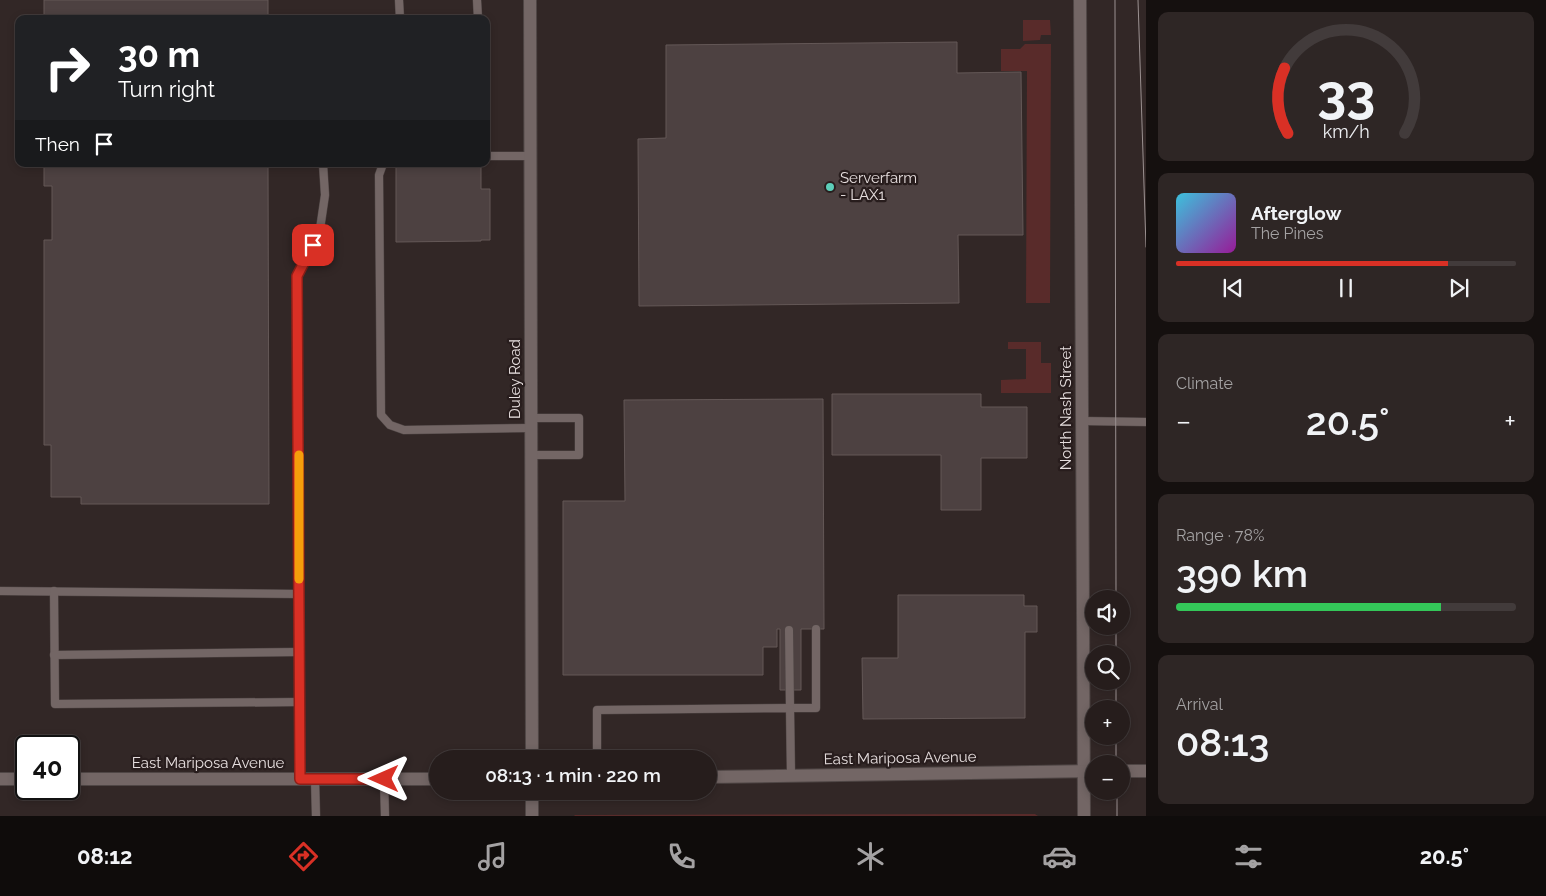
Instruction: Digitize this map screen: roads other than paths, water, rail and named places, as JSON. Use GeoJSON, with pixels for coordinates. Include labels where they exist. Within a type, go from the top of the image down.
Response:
{"type":"FeatureCollection","features":[{"type":"Feature","properties":{"kind":"street","name":"Duley Road"},"geometry":{"type":"LineString","coordinates":[[530,0],[532,750]]}},
{"type":"Feature","properties":{"kind":"street","name":"North Nash Street"},"geometry":{"type":"LineString","coordinates":[[1080,0],[1082,420],[1089,755]]}},
{"type":"Feature","properties":{"kind":"street","name":"East Mariposa Avenue"},"geometry":{"type":"LineString","coordinates":[[717,776],[1085,771]]}},
{"type":"Feature","properties":{"kind":"street"},"geometry":{"type":"LineString","coordinates":[[1130,771],[1146,771]]}},
{"type":"Feature","properties":{"kind":"street"},"geometry":{"type":"LineString","coordinates":[[0,779],[15,779]]}},
{"type":"Feature","properties":{"kind":"street","name":"East Mariposa Avenue"},"geometry":{"type":"LineString","coordinates":[[80,779],[429,779]]}},
{"type":"Feature","properties":{"kind":"street"},"geometry":{"type":"LineString","coordinates":[[532,800],[532,816]]}},
{"type":"Feature","properties":{"kind":"street","name":"North Nash Street"},"geometry":{"type":"LineString","coordinates":[[1084,816],[1086,800]]}},
{"type":"Feature","properties":{"kind":"lane"},"geometry":{"type":"LineString","coordinates":[[399,0],[400,15]]}},
{"type":"Feature","properties":{"kind":"lane"},"geometry":{"type":"LineString","coordinates":[[477,0],[478,15]]}},
{"type":"Feature","properties":{"kind":"lane"},"geometry":{"type":"LineString","coordinates":[[490,156],[530,156]]}},
{"type":"Feature","properties":{"kind":"lane"},"geometry":{"type":"LineString","coordinates":[[300,779],[297,276],[320,229],[325,195],[323,167]]}},
{"type":"Feature","properties":{"kind":"lane"},"geometry":{"type":"LineString","coordinates":[[382,167],[379,175],[381,415],[390,425],[404,430],[531,423],[578,418],[579,455],[531,455]]}},
{"type":"Feature","properties":{"kind":"lane"},"geometry":{"type":"LineString","coordinates":[[1082,420],[1146,422]]}},
{"type":"Feature","properties":{"kind":"lane"},"geometry":{"type":"LineString","coordinates":[[0,591],[299,594]]}},
{"type":"Feature","properties":{"kind":"lane"},"geometry":{"type":"LineString","coordinates":[[54,591],[55,704],[300,702]]}},
{"type":"Feature","properties":{"kind":"lane"},"geometry":{"type":"LineString","coordinates":[[598,750],[597,710],[816,708],[816,629]]}},
{"type":"Feature","properties":{"kind":"lane"},"geometry":{"type":"LineString","coordinates":[[789,630],[791,775]]}},
{"type":"Feature","properties":{"kind":"lane"},"geometry":{"type":"LineString","coordinates":[[54,655],[299,652]]}},
{"type":"Feature","properties":{"kind":"lane"},"geometry":{"type":"LineString","coordinates":[[315,779],[316,816]]}},
{"type":"Feature","properties":{"kind":"lane"},"geometry":{"type":"LineString","coordinates":[[384,779],[385,816]]}},
{"type":"Feature","properties":{"kind":"tram line"},"geometry":{"type":"LineString","coordinates":[[1115,0],[1116,590]]}},
{"type":"Feature","properties":{"kind":"tram line"},"geometry":{"type":"LineString","coordinates":[[1138,0],[1146,247]]}},
{"type":"Feature","properties":{"kind":"tram line"},"geometry":{"type":"LineString","coordinates":[[1116,635],[1116,645]]}},
{"type":"Feature","properties":{"kind":"tram line"},"geometry":{"type":"LineString","coordinates":[[1116,690],[1116,700]]}},
{"type":"Feature","properties":{"kind":"tram line"},"geometry":{"type":"LineString","coordinates":[[1116,745],[1116,755]]}},
{"type":"Feature","properties":{"kind":"tram line"},"geometry":{"type":"LineString","coordinates":[[1117,800],[1117,816]]}},
{"type":"Feature","properties":{"kind":"place","name":"Serverfarm - LAX1"},"geometry":{"type":"Point","coordinates":[830,187]}}]}
